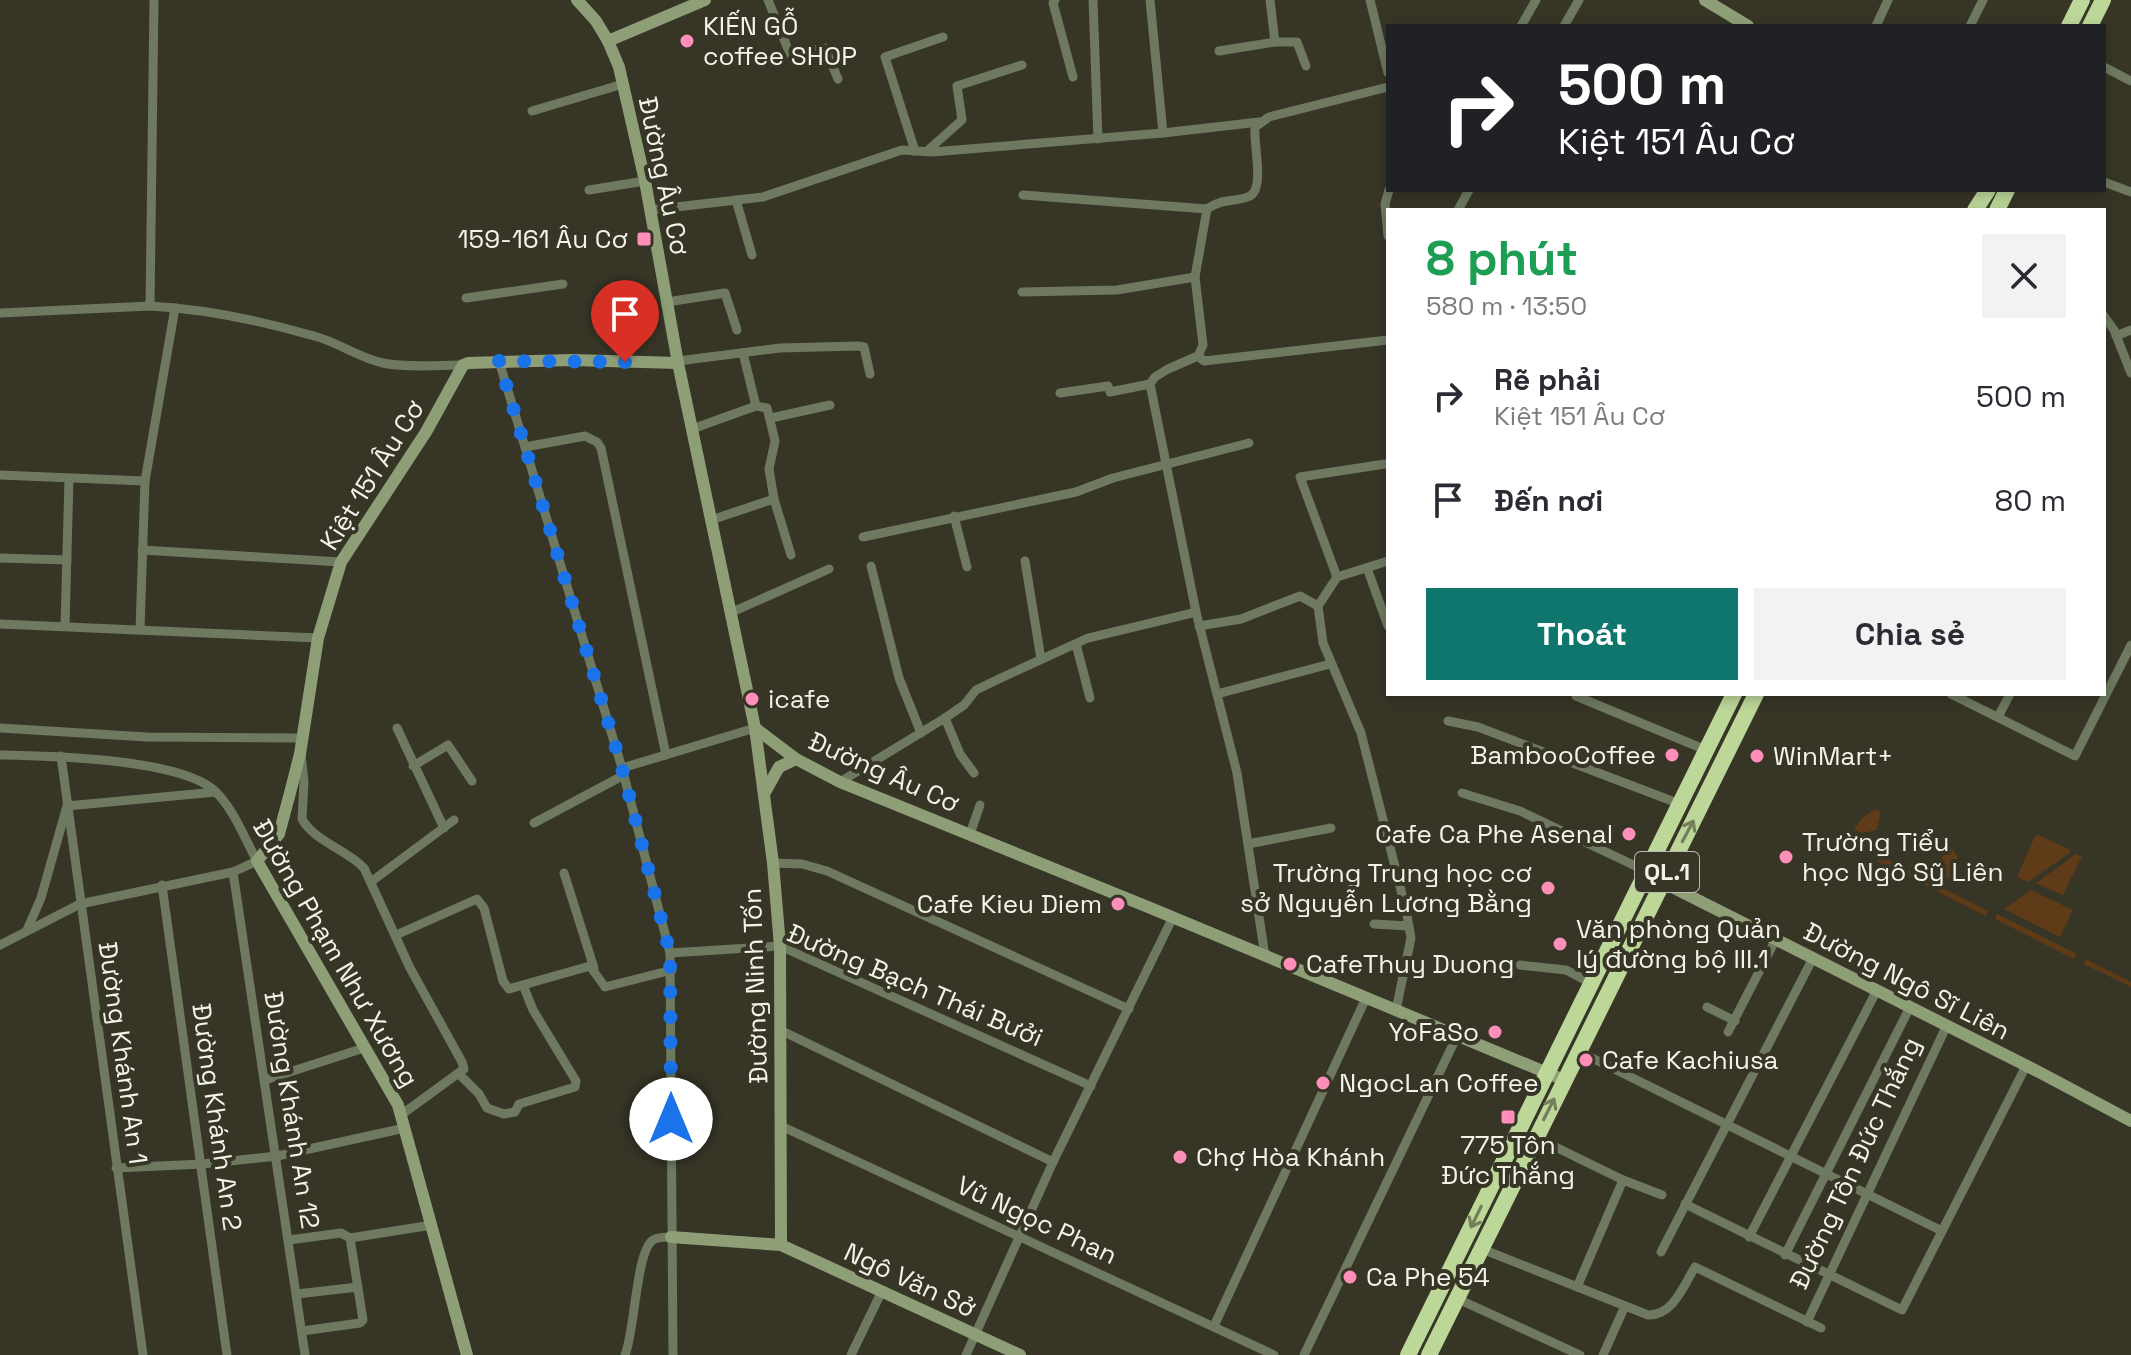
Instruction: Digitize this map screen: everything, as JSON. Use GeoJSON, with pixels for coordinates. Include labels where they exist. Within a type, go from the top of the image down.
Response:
{"type":"FeatureCollection","features":[{"type":"Feature","properties":{"kind":"highway"},"geometry":{"type":"LineString","coordinates":[[2070,24],[2082,0]]}},
{"type":"Feature","properties":{"kind":"highway"},"geometry":{"type":"LineString","coordinates":[[2091,24],[2103,0]]}},
{"type":"Feature","properties":{"kind":"highway","name":"QL.1"},"geometry":{"type":"LineString","coordinates":[[1408,1355],[1733,696]]}},
{"type":"Feature","properties":{"kind":"highway","name":"QL.1"},"geometry":{"type":"LineString","coordinates":[[1429,1355],[1755,696]]}},
{"type":"Feature","properties":{"kind":"highway"},"geometry":{"type":"LineString","coordinates":[[1697,768],[1716,777]]}},
{"type":"Feature","properties":{"kind":"street"},"geometry":{"type":"LineString","coordinates":[[150,306],[154,0]]}},
{"type":"Feature","properties":{"kind":"street","name":"Đường Âu Cơ"},"geometry":{"type":"LineString","coordinates":[[577,0],[596,21],[608,41],[623,84],[755,728],[796,759],[840,782],[1564,1080]]}},
{"type":"Feature","properties":{"kind":"street"},"geometry":{"type":"LineString","coordinates":[[588,0],[596,21]]}},
{"type":"Feature","properties":{"kind":"street"},"geometry":{"type":"LineString","coordinates":[[608,41],[705,0]]}},
{"type":"Feature","properties":{"kind":"street"},"geometry":{"type":"LineString","coordinates":[[768,0],[790,54],[825,48],[838,79]]}},
{"type":"Feature","properties":{"kind":"street"},"geometry":{"type":"LineString","coordinates":[[1055,0],[1053,3],[1073,77]]}},
{"type":"Feature","properties":{"kind":"street"},"geometry":{"type":"LineString","coordinates":[[1093,0],[1098,139]]}},
{"type":"Feature","properties":{"kind":"street"},"geometry":{"type":"LineString","coordinates":[[1150,0],[1163,133]]}},
{"type":"Feature","properties":{"kind":"street"},"geometry":{"type":"LineString","coordinates":[[1270,0],[1275,37]]}},
{"type":"Feature","properties":{"kind":"street"},"geometry":{"type":"LineString","coordinates":[[1370,0],[1386,65]]}},
{"type":"Feature","properties":{"kind":"street"},"geometry":{"type":"LineString","coordinates":[[1522,24],[1536,0]]}},
{"type":"Feature","properties":{"kind":"street"},"geometry":{"type":"LineString","coordinates":[[1565,24],[1579,0]]}},
{"type":"Feature","properties":{"kind":"street"},"geometry":{"type":"LineString","coordinates":[[1705,0],[1745,24]]}},
{"type":"Feature","properties":{"kind":"street"},"geometry":{"type":"LineString","coordinates":[[1877,24],[1888,0]]}},
{"type":"Feature","properties":{"kind":"street"},"geometry":{"type":"LineString","coordinates":[[1971,24],[1983,0]]}},
{"type":"Feature","properties":{"kind":"street"},"geometry":{"type":"LineString","coordinates":[[915,151],[885,57],[943,37]]}},
{"type":"Feature","properties":{"kind":"street"},"geometry":{"type":"LineString","coordinates":[[1219,51],[1275,37],[1297,42],[1306,66]]}},
{"type":"Feature","properties":{"kind":"street"},"geometry":{"type":"LineString","coordinates":[[927,151],[962,120],[957,86],[1022,65]]}},
{"type":"Feature","properties":{"kind":"street"},"geometry":{"type":"LineString","coordinates":[[2106,68],[2131,81]]}},
{"type":"Feature","properties":{"kind":"street"},"geometry":{"type":"LineString","coordinates":[[532,111],[623,84]]}},
{"type":"Feature","properties":{"kind":"street"},"geometry":{"type":"LineString","coordinates":[[650,210],[763,197],[902,150],[1098,139],[1259,122],[1386,88]]}},
{"type":"Feature","properties":{"kind":"street"},"geometry":{"type":"LineString","coordinates":[[1023,195],[1207,209],[1218,201],[1251,196],[1258,173],[1254,133],[1259,122]]}},
{"type":"Feature","properties":{"kind":"street"},"geometry":{"type":"LineString","coordinates":[[589,190],[645,181]]}},
{"type":"Feature","properties":{"kind":"street"},"geometry":{"type":"LineString","coordinates":[[2106,183],[2131,192]]}},
{"type":"Feature","properties":{"kind":"street"},"geometry":{"type":"LineString","coordinates":[[1386,215],[1388,192]]}},
{"type":"Feature","properties":{"kind":"street"},"geometry":{"type":"LineString","coordinates":[[736,200],[752,255]]}},
{"type":"Feature","properties":{"kind":"street"},"geometry":{"type":"LineString","coordinates":[[1060,393],[1108,386],[1110,392],[1150,384],[1168,369],[1198,356],[1203,345],[1195,277],[1207,209]]}},
{"type":"Feature","properties":{"kind":"street"},"geometry":{"type":"LineString","coordinates":[[1022,292],[1117,290],[1195,277]]}},
{"type":"Feature","properties":{"kind":"street"},"geometry":{"type":"LineString","coordinates":[[466,298],[563,284]]}},
{"type":"Feature","properties":{"kind":"street"},"geometry":{"type":"LineString","coordinates":[[667,302],[725,293],[737,330]]}},
{"type":"Feature","properties":{"kind":"street"},"geometry":{"type":"LineString","coordinates":[[0,313],[150,306],[175,308],[316,336],[381,362],[412,366],[499,361],[678,362],[780,348],[862,346],[870,374]]}},
{"type":"Feature","properties":{"kind":"street"},"geometry":{"type":"LineString","coordinates":[[140,629],[145,481],[175,308]]}},
{"type":"Feature","properties":{"kind":"street"},"geometry":{"type":"LineString","coordinates":[[2106,319],[2131,373]]}},
{"type":"Feature","properties":{"kind":"street"},"geometry":{"type":"LineString","coordinates":[[2116,336],[2131,330]]}},
{"type":"Feature","properties":{"kind":"street"},"geometry":{"type":"LineString","coordinates":[[1198,356],[1204,361],[1386,340]]}},
{"type":"Feature","properties":{"kind":"street"},"geometry":{"type":"LineString","coordinates":[[743,353],[756,406]]}},
{"type":"Feature","properties":{"kind":"street"},"geometry":{"type":"LineString","coordinates":[[499,361],[623,772],[670,953],[673,1355]]}},
{"type":"Feature","properties":{"kind":"street","name":"Kiệt 151 Âu Cơ"},"geometry":{"type":"LineString","coordinates":[[257,861],[279,834],[300,754],[318,638],[341,562],[426,432],[463,365]]}},
{"type":"Feature","properties":{"kind":"street"},"geometry":{"type":"LineString","coordinates":[[1150,384],[1199,626],[1237,773],[1265,956]]}},
{"type":"Feature","properties":{"kind":"street"},"geometry":{"type":"LineString","coordinates":[[771,418],[830,405]]}},
{"type":"Feature","properties":{"kind":"street"},"geometry":{"type":"LineString","coordinates":[[692,429],[756,406],[767,408],[775,441],[769,469],[774,499],[791,555]]}},
{"type":"Feature","properties":{"kind":"street"},"geometry":{"type":"LineString","coordinates":[[525,447],[585,436],[601,448],[666,755]]}},
{"type":"Feature","properties":{"kind":"street"},"geometry":{"type":"LineString","coordinates":[[863,537],[1076,492],[1113,478],[1249,443]]}},
{"type":"Feature","properties":{"kind":"street"},"geometry":{"type":"LineString","coordinates":[[1337,577],[1300,477],[1385,464]]}},
{"type":"Feature","properties":{"kind":"street"},"geometry":{"type":"LineString","coordinates":[[0,475],[145,481]]}},
{"type":"Feature","properties":{"kind":"street"},"geometry":{"type":"LineString","coordinates":[[65,626],[69,479]]}},
{"type":"Feature","properties":{"kind":"street"},"geometry":{"type":"LineString","coordinates":[[711,520],[774,499]]}},
{"type":"Feature","properties":{"kind":"street"},"geometry":{"type":"LineString","coordinates":[[954,516],[967,567]]}},
{"type":"Feature","properties":{"kind":"street"},"geometry":{"type":"LineString","coordinates":[[142,550],[341,562]]}},
{"type":"Feature","properties":{"kind":"street"},"geometry":{"type":"LineString","coordinates":[[0,558],[67,560]]}},
{"type":"Feature","properties":{"kind":"street"},"geometry":{"type":"LineString","coordinates":[[1025,561],[1041,659]]}},
{"type":"Feature","properties":{"kind":"street"},"geometry":{"type":"LineString","coordinates":[[1386,562],[1337,577],[1318,606],[1323,643],[1330,664],[1361,733],[1409,926],[1411,938],[1396,1010]]}},
{"type":"Feature","properties":{"kind":"street"},"geometry":{"type":"LineString","coordinates":[[871,566],[899,678],[921,733]]}},
{"type":"Feature","properties":{"kind":"street"},"geometry":{"type":"LineString","coordinates":[[1367,568],[1386,620]]}},
{"type":"Feature","properties":{"kind":"street"},"geometry":{"type":"LineString","coordinates":[[730,613],[829,569]]}},
{"type":"Feature","properties":{"kind":"street"},"geometry":{"type":"LineString","coordinates":[[1199,626],[1241,619],[1300,596],[1318,606]]}},
{"type":"Feature","properties":{"kind":"street"},"geometry":{"type":"LineString","coordinates":[[840,782],[945,718],[964,705],[976,690],[1088,638],[1196,612]]}},
{"type":"Feature","properties":{"kind":"street"},"geometry":{"type":"LineString","coordinates":[[0,624],[318,638]]}},
{"type":"Feature","properties":{"kind":"street"},"geometry":{"type":"LineString","coordinates":[[1076,644],[1090,698]]}},
{"type":"Feature","properties":{"kind":"street"},"geometry":{"type":"LineString","coordinates":[[2106,695],[2131,645]]}},
{"type":"Feature","properties":{"kind":"street"},"geometry":{"type":"LineString","coordinates":[[1217,694],[1330,664]]}},
{"type":"Feature","properties":{"kind":"street"},"geometry":{"type":"LineString","coordinates":[[1576,696],[1706,750]]}},
{"type":"Feature","properties":{"kind":"street"},"geometry":{"type":"LineString","coordinates":[[1955,696],[2075,756],[2105,696]]}},
{"type":"Feature","properties":{"kind":"street"},"geometry":{"type":"LineString","coordinates":[[1998,717],[2009,696]]}},
{"type":"Feature","properties":{"kind":"street","name":"Đường Âu Cơ"},"geometry":{"type":"LineString","coordinates":[[945,718],[960,754],[974,773]]}},
{"type":"Feature","properties":{"kind":"street"},"geometry":{"type":"LineString","coordinates":[[1448,721],[1478,727],[1680,804]]}},
{"type":"Feature","properties":{"kind":"street"},"geometry":{"type":"LineString","coordinates":[[0,728],[147,737],[301,738]]}},
{"type":"Feature","properties":{"kind":"street"},"geometry":{"type":"LineString","coordinates":[[397,728],[444,828]]}},
{"type":"Feature","properties":{"kind":"street"},"geometry":{"type":"LineString","coordinates":[[534,823],[623,772],[666,755],[755,728]]}},
{"type":"Feature","properties":{"kind":"street","name":"Đường Ninh Tốn"},"geometry":{"type":"LineString","coordinates":[[755,728],[773,863],[780,946],[781,1245]]}},
{"type":"Feature","properties":{"kind":"street"},"geometry":{"type":"LineString","coordinates":[[413,766],[448,745],[472,781]]}},
{"type":"Feature","properties":{"kind":"street"},"geometry":{"type":"LineString","coordinates":[[300,754],[304,781],[302,819],[311,832],[356,859],[372,881],[410,968],[464,1069],[401,1115]]}},
{"type":"Feature","properties":{"kind":"street","name":"Đường Phạm Như Xương"},"geometry":{"type":"LineString","coordinates":[[0,755],[61,756],[169,769],[190,774],[226,803],[398,1105],[467,1355]]}},
{"type":"Feature","properties":{"kind":"street","name":"Đường Khánh An 1"},"geometry":{"type":"LineString","coordinates":[[61,756],[143,1355]]}},
{"type":"Feature","properties":{"kind":"street"},"geometry":{"type":"LineString","coordinates":[[764,794],[779,767],[796,759]]}},
{"type":"Feature","properties":{"kind":"street"},"geometry":{"type":"LineString","coordinates":[[27,931],[41,898],[67,806],[216,792]]}},
{"type":"Feature","properties":{"kind":"street"},"geometry":{"type":"LineString","coordinates":[[1462,793],[1520,811],[1646,871]]}},
{"type":"Feature","properties":{"kind":"street"},"geometry":{"type":"LineString","coordinates":[[970,834],[980,805]]}},
{"type":"Feature","properties":{"kind":"street"},"geometry":{"type":"LineString","coordinates":[[372,881],[454,820]]}},
{"type":"Feature","properties":{"kind":"street"},"geometry":{"type":"LineString","coordinates":[[1248,844],[1331,828]]}},
{"type":"Feature","properties":{"kind":"street"},"geometry":{"type":"LineString","coordinates":[[0,945],[80,904],[233,872],[257,861]]}},
{"type":"Feature","properties":{"kind":"street"},"geometry":{"type":"LineString","coordinates":[[773,863],[802,864],[827,871],[1129,1009]]}},
{"type":"Feature","properties":{"kind":"street","name":"Đường Khánh An 12"},"geometry":{"type":"LineString","coordinates":[[233,872],[305,1355]]}},
{"type":"Feature","properties":{"kind":"street"},"geometry":{"type":"LineString","coordinates":[[564,873],[594,968],[605,987],[672,970]]}},
{"type":"Feature","properties":{"kind":"street","name":"Đường Ngô Sĩ Liên"},"geometry":{"type":"LineString","coordinates":[[1662,882],[2131,1121]]}},
{"type":"Feature","properties":{"kind":"street","name":"Đường Khánh An 2"},"geometry":{"type":"LineString","coordinates":[[162,885],[227,1355]]}},
{"type":"Feature","properties":{"kind":"street"},"geometry":{"type":"LineString","coordinates":[[396,935],[477,899],[484,908],[503,981],[509,989],[590,966],[594,968]]}},
{"type":"Feature","properties":{"kind":"street"},"geometry":{"type":"LineString","coordinates":[[966,1355],[1053,1162],[1173,917]]}},
{"type":"Feature","properties":{"kind":"street"},"geometry":{"type":"LineString","coordinates":[[1374,924],[1409,926]]}},
{"type":"Feature","properties":{"kind":"street"},"geometry":{"type":"LineString","coordinates":[[1728,1032],[1776,939]]}},
{"type":"Feature","properties":{"kind":"street","name":"Đường Bạch Thái Bưởi"},"geometry":{"type":"LineString","coordinates":[[670,953],[780,946],[1091,1086]]}},
{"type":"Feature","properties":{"kind":"street"},"geometry":{"type":"LineString","coordinates":[[1661,1252],[1813,958]]}},
{"type":"Feature","properties":{"kind":"street"},"geometry":{"type":"LineString","coordinates":[[1520,965],[1566,970],[1591,983]]}},
{"type":"Feature","properties":{"kind":"street"},"geometry":{"type":"LineString","coordinates":[[459,1074],[479,1094],[489,1110],[510,1114],[515,1112],[518,1105],[575,1087],[576,1081],[533,1010],[523,985]]}},
{"type":"Feature","properties":{"kind":"street"},"geometry":{"type":"LineString","coordinates":[[1749,1237],[1877,990]]}},
{"type":"Feature","properties":{"kind":"street"},"geometry":{"type":"LineString","coordinates":[[1214,1326],[1366,998]]}},
{"type":"Feature","properties":{"kind":"street"},"geometry":{"type":"LineString","coordinates":[[1707,1007],[1735,1021]]}},
{"type":"Feature","properties":{"kind":"street"},"geometry":{"type":"LineString","coordinates":[[1785,1255],[1910,1007]]}},
{"type":"Feature","properties":{"kind":"street","name":"Đường Tôn Đức Thắng"},"geometry":{"type":"LineString","coordinates":[[1807,1322],[1947,1025]]}},
{"type":"Feature","properties":{"kind":"street"},"geometry":{"type":"LineString","coordinates":[[780,1030],[1053,1162]]}},
{"type":"Feature","properties":{"kind":"street"},"geometry":{"type":"LineString","coordinates":[[1304,1355],[1457,1036]]}},
{"type":"Feature","properties":{"kind":"street"},"geometry":{"type":"LineString","coordinates":[[265,1080],[364,1048]]}},
{"type":"Feature","properties":{"kind":"street"},"geometry":{"type":"LineString","coordinates":[[1578,1051],[1942,1231]]}},
{"type":"Feature","properties":{"kind":"street"},"geometry":{"type":"LineString","coordinates":[[1685,1204],[1902,1310],[2026,1066]]}},
{"type":"Feature","properties":{"kind":"street","name":"Vũ Ngọc Phan"},"geometry":{"type":"LineString","coordinates":[[781,1126],[1274,1355]]}},
{"type":"Feature","properties":{"kind":"street"},"geometry":{"type":"LineString","coordinates":[[116,1168],[202,1164],[277,1156],[405,1128]]}},
{"type":"Feature","properties":{"kind":"street"},"geometry":{"type":"LineString","coordinates":[[1535,1137],[1623,1180],[1662,1195]]}},
{"type":"Feature","properties":{"kind":"street"},"geometry":{"type":"LineString","coordinates":[[1577,1287],[1623,1180]]}},
{"type":"Feature","properties":{"kind":"street"},"geometry":{"type":"LineString","coordinates":[[289,1240],[341,1233],[350,1238],[432,1225]]}},
{"type":"Feature","properties":{"kind":"street"},"geometry":{"type":"LineString","coordinates":[[625,1355],[631,1339],[640,1262],[650,1242],[656,1238],[671,1237],[781,1245]]}},
{"type":"Feature","properties":{"kind":"street"},"geometry":{"type":"LineString","coordinates":[[302,1331],[360,1323],[363,1320],[350,1238]]}},
{"type":"Feature","properties":{"kind":"street","name":"Ngô Văn Sở"},"geometry":{"type":"LineString","coordinates":[[781,1245],[1020,1355]]}},
{"type":"Feature","properties":{"kind":"street"},"geometry":{"type":"LineString","coordinates":[[1482,1249],[1648,1315],[1661,1313],[1672,1304],[1695,1267],[1821,1328]]}},
{"type":"Feature","properties":{"kind":"street"},"geometry":{"type":"LineString","coordinates":[[297,1294],[358,1287]]}},
{"type":"Feature","properties":{"kind":"street"},"geometry":{"type":"LineString","coordinates":[[851,1355],[882,1291]]}},
{"type":"Feature","properties":{"kind":"street"},"geometry":{"type":"LineString","coordinates":[[1458,1299],[1580,1355]]}},
{"type":"Feature","properties":{"kind":"street"},"geometry":{"type":"LineString","coordinates":[[1603,1355],[1625,1306]]}},
{"type":"Feature","properties":{"kind":"shaded area"},"geometry":{"type":"Polygon","coordinates":[[[1876,809],[1881,811],[1877,830],[1862,833],[1854,830],[1862,818],[1876,809]]]}},
{"type":"Feature","properties":{"kind":"shaded area"},"geometry":{"type":"Polygon","coordinates":[[[2036,834],[2071,850],[2028,882],[2017,877],[2036,834]]]}},
{"type":"Feature","properties":{"kind":"shaded area"},"geometry":{"type":"Polygon","coordinates":[[[1951,848],[1957,855],[1952,881],[1945,877],[1938,862],[1951,848]]]}},
{"type":"Feature","properties":{"kind":"shaded area"},"geometry":{"type":"Polygon","coordinates":[[[2076,854],[2082,856],[2063,895],[2036,883],[2076,854]]]}},
{"type":"Feature","properties":{"kind":"shaded area"},"geometry":{"type":"Polygon","coordinates":[[[1880,856],[1988,911],[1986,916],[1877,861],[1880,856]]]}},
{"type":"Feature","properties":{"kind":"shaded area"},"geometry":{"type":"Polygon","coordinates":[[[2031,890],[2073,910],[2060,937],[2004,909],[2031,890]]]}},
{"type":"Feature","properties":{"kind":"shaded area"},"geometry":{"type":"Polygon","coordinates":[[[1997,914],[2077,954],[2074,959],[1995,919],[1997,914]]]}},
{"type":"Feature","properties":{"kind":"shaded area"},"geometry":{"type":"Polygon","coordinates":[[[2085,959],[2131,982],[2131,987],[2084,964],[2085,959]]]}},
{"type":"Feature","properties":{"kind":"place","name":"KIẾN GỖ coffee SHOP"},"geometry":{"type":"Point","coordinates":[687,41]}},
{"type":"Feature","properties":{"kind":"place","name":"159-161 Âu Cơ"},"geometry":{"type":"Point","coordinates":[644,239]}},
{"type":"Feature","properties":{"kind":"place","name":"icafe"},"geometry":{"type":"Point","coordinates":[752,699]}},
{"type":"Feature","properties":{"kind":"place","name":"BambooCoffee"},"geometry":{"type":"Point","coordinates":[1672,755]}},
{"type":"Feature","properties":{"kind":"place","name":"WinMart+"},"geometry":{"type":"Point","coordinates":[1757,756]}},
{"type":"Feature","properties":{"kind":"place","name":"Cafe Ca Phe Asenal"},"geometry":{"type":"Point","coordinates":[1629,834]}},
{"type":"Feature","properties":{"kind":"place","name":"Trường Tiểu học Ngô Sỹ Liên"},"geometry":{"type":"Point","coordinates":[1786,857]}},
{"type":"Feature","properties":{"kind":"place","name":"Trường Trung học cơ sở Nguyễn Lương Bằng"},"geometry":{"type":"Point","coordinates":[1548,888]}},
{"type":"Feature","properties":{"kind":"place","name":"Cafe Kieu Diem"},"geometry":{"type":"Point","coordinates":[1118,904]}},
{"type":"Feature","properties":{"kind":"place","name":"Văn phòng Quản lý đường bộ III.1"},"geometry":{"type":"Point","coordinates":[1560,944]}},
{"type":"Feature","properties":{"kind":"place","name":"CafeThuy Duong"},"geometry":{"type":"Point","coordinates":[1290,964]}},
{"type":"Feature","properties":{"kind":"place","name":"YoFaSo"},"geometry":{"type":"Point","coordinates":[1495,1032]}},
{"type":"Feature","properties":{"kind":"place","name":"Cafe Kachiusa"},"geometry":{"type":"Point","coordinates":[1586,1060]}},
{"type":"Feature","properties":{"kind":"place","name":"NgocLan Coffee"},"geometry":{"type":"Point","coordinates":[1323,1083]}},
{"type":"Feature","properties":{"kind":"place","name":"775 Tôn Đức Thắng"},"geometry":{"type":"Point","coordinates":[1508,1117]}},
{"type":"Feature","properties":{"kind":"place","name":"Chợ Hòa Khánh"},"geometry":{"type":"Point","coordinates":[1180,1157]}},
{"type":"Feature","properties":{"kind":"place","name":"Ca Phe 54"},"geometry":{"type":"Point","coordinates":[1350,1277]}},
{"type":"Feature","properties":{"kind":"route"},"geometry":{"type":"LineString","coordinates":[[625,362],[499,361],[622,768],[670,953],[671,1119]]}}]}
